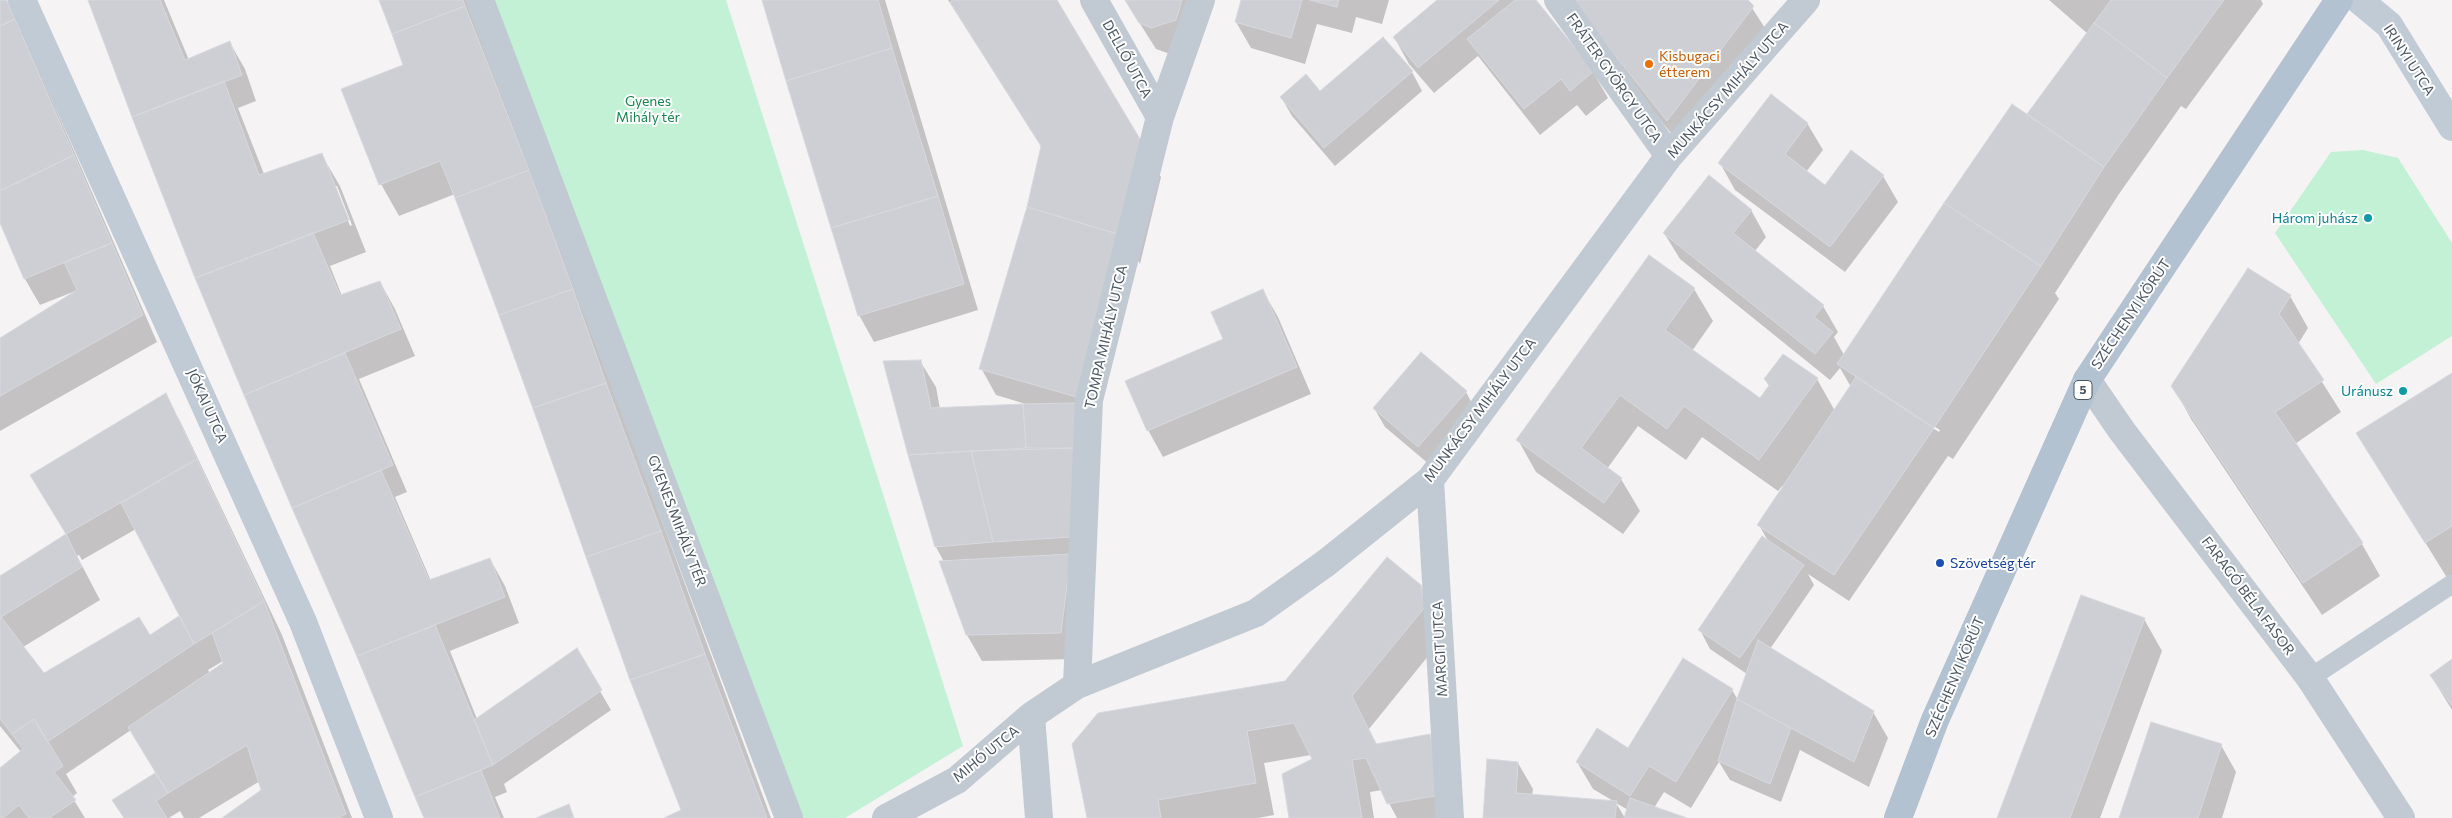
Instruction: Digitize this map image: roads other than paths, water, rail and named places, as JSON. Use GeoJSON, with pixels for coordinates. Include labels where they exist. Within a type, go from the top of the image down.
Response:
{"type":"FeatureCollection","features":[{"type":"Feature","properties":{"kind":"main road","name":"SZÉCHENYI KÖRÚT"},"geometry":{"type":"LineString","coordinates":[[1898,818],[1935,720],[2087,380],[2339,0]]}},
{"type":"Feature","properties":{"kind":"street","name":"JÓKAI UTCA"},"geometry":{"type":"LineString","coordinates":[[22,0],[304,622],[379,818]]}},
{"type":"Feature","properties":{"kind":"street","name":"GYENES MIHÁLY TÉR"},"geometry":{"type":"LineString","coordinates":[[480,0],[789,818]]}},
{"type":"Feature","properties":{"kind":"street","name":"DELLŐ UTCA"},"geometry":{"type":"LineString","coordinates":[[1094,0],[1160,117]]}},
{"type":"Feature","properties":{"kind":"street","name":"TOMPA MIHÁLY UTCA"},"geometry":{"type":"LineString","coordinates":[[1077,685],[1089,400],[1160,117],[1201,0]]}},
{"type":"Feature","properties":{"kind":"street","name":"FRÁTER GYÖRGY UTCA"},"geometry":{"type":"LineString","coordinates":[[1558,0],[1669,156]]}},
{"type":"Feature","properties":{"kind":"street","name":"MUNKÁCSY MIHÁLY UTCA"},"geometry":{"type":"LineString","coordinates":[[1031,716],[1077,685],[1256,613],[1326,563],[1430,480],[1669,156],[1806,0]]}},
{"type":"Feature","properties":{"kind":"street","name":"IRINYI UTCA"},"geometry":{"type":"LineString","coordinates":[[2359,0],[2389,25],[2452,127]]}},
{"type":"Feature","properties":{"kind":"street","name":"FARAGÓ BÉLA FASOR"},"geometry":{"type":"LineString","coordinates":[[2087,380],[2122,431],[2310,678],[2401,818]]}},
{"type":"Feature","properties":{"kind":"street","name":"MARGIT UTCA"},"geometry":{"type":"LineString","coordinates":[[1430,480],[1450,818]]}},
{"type":"Feature","properties":{"kind":"street","name":"MIHÓ UTCA"},"geometry":{"type":"LineString","coordinates":[[886,818],[957,780],[1031,716]]}},
{"type":"Feature","properties":{"kind":"street"},"geometry":{"type":"LineString","coordinates":[[1031,716],[1039,818]]}},
{"type":"Feature","properties":{"kind":"lane"},"geometry":{"type":"LineString","coordinates":[[2310,678],[2452,584]]}},
{"type":"Feature","properties":{"kind":"place","name":"Kisbugaci étterem"},"geometry":{"type":"Point","coordinates":[1649,64]}},
{"type":"Feature","properties":{"kind":"place","name":"Három juhász"},"geometry":{"type":"Point","coordinates":[2368,218]}},
{"type":"Feature","properties":{"kind":"place","name":"Uránusz"},"geometry":{"type":"Point","coordinates":[2403,391]}},
{"type":"Feature","properties":{"kind":"place","name":"Szövetség tér"},"geometry":{"type":"Point","coordinates":[1940,563]}},
{"type":"Feature","properties":{"kind":"park label","name":"Gyenes Mihály tér"},"geometry":{"type":"Point","coordinates":[648,109]}}]}
